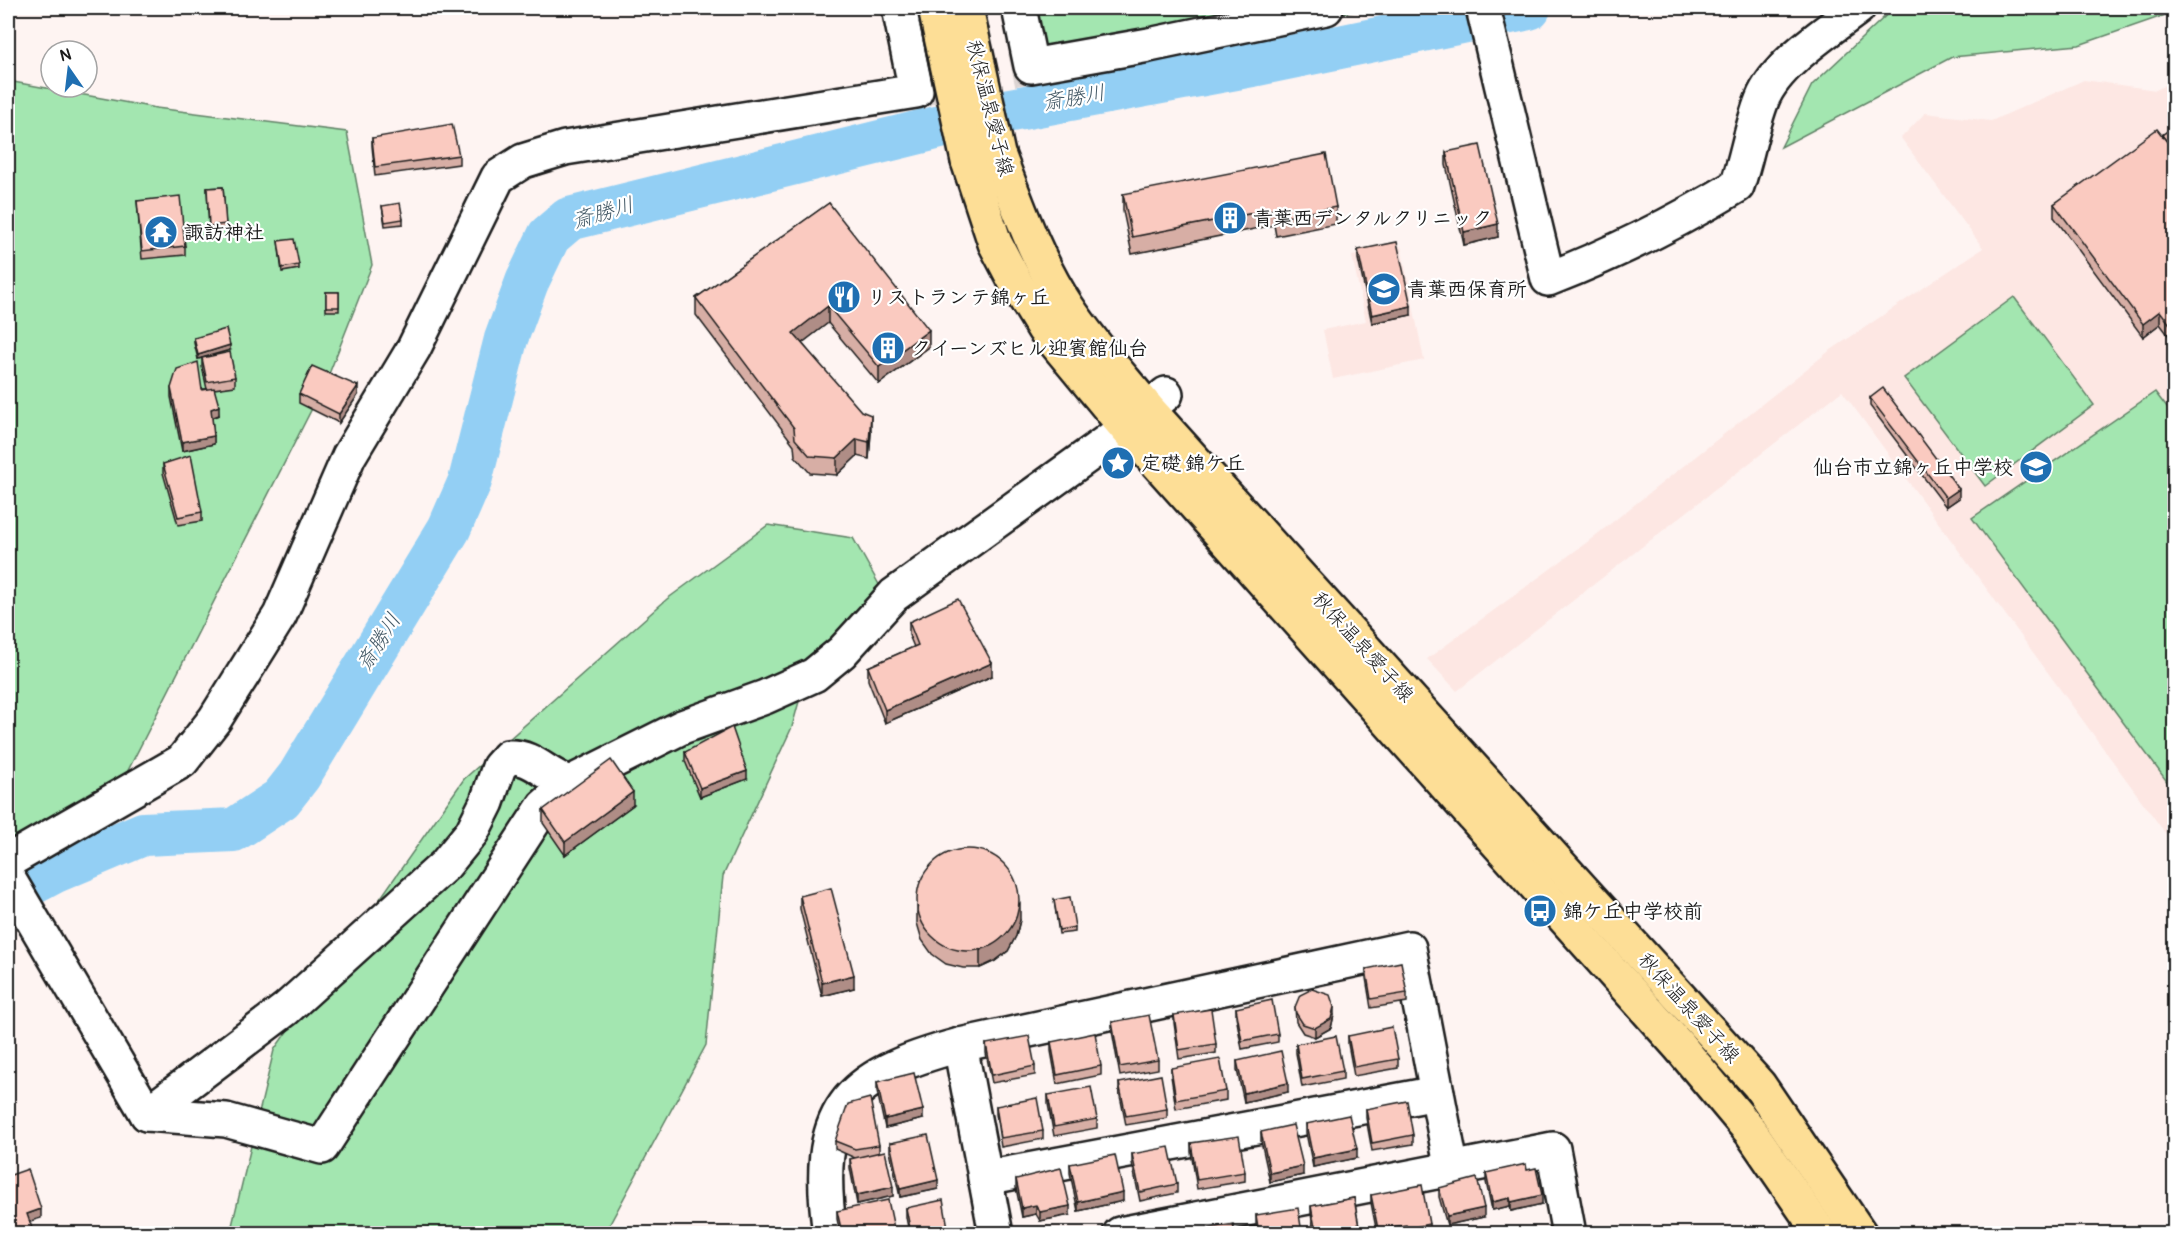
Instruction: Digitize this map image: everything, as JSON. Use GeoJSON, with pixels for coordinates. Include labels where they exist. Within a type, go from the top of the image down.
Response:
{"type":"FeatureCollection","features":[{"type":"Feature","properties":{"kind":"main road","name":"秋保温泉愛子線"},"geometry":{"type":"LineString","coordinates":[[951,11],[983,158],[1020,213],[1067,307],[1147,410],[1751,1132],[1821,1233]]}},
{"type":"Feature","properties":{"kind":"main road","name":"秋保温泉愛子線"},"geometry":{"type":"LineString","coordinates":[[1147,410],[1759,1085],[1860,1233]]}},
{"type":"Feature","properties":{"kind":"street"},"geometry":{"type":"LineString","coordinates":[[8,861],[182,760],[215,719],[280,615],[349,456],[414,348],[498,177],[523,161],[565,148],[916,91],[899,8]]}},
{"type":"Feature","properties":{"kind":"street"},"geometry":{"type":"LineString","coordinates":[[1019,8],[1031,66],[1149,45],[1326,8]]}},
{"type":"Feature","properties":{"kind":"street"},"geometry":{"type":"LineString","coordinates":[[1483,8],[1548,279],[1584,265],[1680,218],[1737,186],[1762,100],[1770,83],[1807,47],[1858,8]]}},
{"type":"Feature","properties":{"kind":"street"},"geometry":{"type":"LineString","coordinates":[[147,1114],[226,1120],[322,1147],[544,806],[570,783],[682,727],[765,697],[814,675],[842,652],[894,595],[1147,410]]}},
{"type":"Feature","properties":{"kind":"street"},"geometry":{"type":"LineString","coordinates":[[147,1114],[286,1009],[445,865],[472,832],[488,802],[499,767],[508,757],[519,756],[530,760],[557,780],[570,783]]}},
{"type":"Feature","properties":{"kind":"street"},"geometry":{"type":"LineString","coordinates":[[16,892],[147,1114]]}},
{"type":"Feature","properties":{"kind":"street"},"geometry":{"type":"LineString","coordinates":[[830,1233],[824,1195],[825,1167],[835,1118],[852,1096],[871,1079],[896,1064],[960,1045],[1409,948],[1452,1170]]}},
{"type":"Feature","properties":{"kind":"street"},"geometry":{"type":"LineString","coordinates":[[960,1045],[996,1233]]}},
{"type":"Feature","properties":{"kind":"street"},"geometry":{"type":"LineString","coordinates":[[985,1178],[1437,1093]]}},
{"type":"Feature","properties":{"kind":"street"},"geometry":{"type":"LineString","coordinates":[[1120,1233],[1553,1149],[1569,1233]]}},
{"type":"Feature","properties":{"kind":"shaded area","name":"仙台市立錦ヶ丘中学校"},"geometry":{"type":"Polygon","coordinates":[[[2084,80],[2156,90],[2174,80],[2174,845],[1842,391],[1457,691],[1427,659],[1586,543],[1828,352],[1983,248],[1901,138],[1925,113],[1991,121],[2084,80]]]}},
{"type":"Feature","properties":{"kind":"shaded area","name":"青葉西保育所"},"geometry":{"type":"Polygon","coordinates":[[[1401,246],[1424,360],[1333,379],[1323,330],[1366,321],[1352,256],[1401,246]]]}},
{"type":"Feature","properties":{"kind":"green space"},"geometry":{"type":"Polygon","coordinates":[[[1019,8],[1371,8],[1082,64],[1031,66],[1019,8]]]}},
{"type":"Feature","properties":{"kind":"green space"},"geometry":{"type":"Polygon","coordinates":[[[1894,8],[2174,8],[2174,12],[2079,45],[1952,57],[1781,147],[1812,85],[1894,8]]]}},
{"type":"Feature","properties":{"kind":"green space"},"geometry":{"type":"Polygon","coordinates":[[[8,81],[39,87],[39,99],[99,98],[156,108],[347,132],[372,265],[327,379],[114,798],[8,855],[8,81]]]}},
{"type":"Feature","properties":{"kind":"green space"},"geometry":{"type":"Polygon","coordinates":[[[2014,297],[2094,405],[1985,486],[1904,378],[2014,297]]]}},
{"type":"Feature","properties":{"kind":"green space"},"geometry":{"type":"Polygon","coordinates":[[[2155,392],[2174,417],[2174,791],[1972,518],[2155,392]]]}},
{"type":"Feature","properties":{"kind":"green space"},"geometry":{"type":"Polygon","coordinates":[[[768,525],[853,538],[882,590],[871,616],[812,654],[792,727],[723,876],[706,1045],[605,1233],[230,1234],[274,1050],[464,779],[667,599],[768,525]]]}},
{"type":"Feature","properties":{"kind":"building"},"geometry":{"type":"Polygon","coordinates":[[[452,124],[459,155],[375,167],[372,138],[452,124]]]}},
{"type":"Feature","properties":{"kind":"building"},"geometry":{"type":"Polygon","coordinates":[[[2175,126],[2175,152],[2162,135],[2175,126]]]}},
{"type":"Feature","properties":{"kind":"building"},"geometry":{"type":"Polygon","coordinates":[[[2157,129],[2175,152],[2175,331],[2160,311],[2143,324],[2054,204],[2157,129]]]}},
{"type":"Feature","properties":{"kind":"building"},"geometry":{"type":"Polygon","coordinates":[[[1480,145],[1498,224],[1464,232],[1446,152],[1480,145]]]}},
{"type":"Feature","properties":{"kind":"building","name":"青葉西デンタルクリニック"},"geometry":{"type":"Polygon","coordinates":[[[1326,154],[1336,207],[1276,219],[1274,209],[1132,237],[1123,194],[1326,154]]]}},
{"type":"Feature","properties":{"kind":"building"},"geometry":{"type":"Polygon","coordinates":[[[223,187],[226,224],[209,226],[207,188],[223,187]]]}},
{"type":"Feature","properties":{"kind":"building","name":"諏訪神社"},"geometry":{"type":"Polygon","coordinates":[[[180,196],[185,246],[142,251],[137,201],[180,196]]]}},
{"type":"Feature","properties":{"kind":"building"},"geometry":{"type":"Polygon","coordinates":[[[400,203],[403,219],[385,222],[382,206],[400,203]]]}},
{"type":"Feature","properties":{"kind":"building","name":"クイーンズヒル迎賓館仙台"},"geometry":{"type":"Polygon","coordinates":[[[829,203],[929,330],[879,367],[828,306],[793,333],[861,411],[871,415],[869,442],[857,439],[837,458],[810,456],[795,439],[794,428],[696,298],[829,203]]]}},
{"type":"Feature","properties":{"kind":"building"},"geometry":{"type":"Polygon","coordinates":[[[294,239],[299,265],[282,268],[278,241],[294,239]]]}},
{"type":"Feature","properties":{"kind":"building"},"geometry":{"type":"Polygon","coordinates":[[[1397,242],[1411,306],[1372,315],[1358,250],[1397,242]]]}},
{"type":"Feature","properties":{"kind":"building"},"geometry":{"type":"Polygon","coordinates":[[[326,292],[339,292],[339,307],[326,307],[326,292]]]}},
{"type":"Feature","properties":{"kind":"building"},"geometry":{"type":"Polygon","coordinates":[[[226,329],[230,345],[198,355],[194,338],[226,329]]]}},
{"type":"Feature","properties":{"kind":"building"},"geometry":{"type":"Polygon","coordinates":[[[230,352],[235,377],[207,382],[202,358],[230,352]]]}},
{"type":"Feature","properties":{"kind":"building"},"geometry":{"type":"Polygon","coordinates":[[[198,362],[202,390],[214,388],[219,406],[211,409],[214,436],[182,442],[171,388],[177,369],[198,362]]]}},
{"type":"Feature","properties":{"kind":"building"},"geometry":{"type":"Polygon","coordinates":[[[312,366],[358,386],[339,414],[299,394],[312,366]]]}},
{"type":"Feature","properties":{"kind":"building"},"geometry":{"type":"Polygon","coordinates":[[[1883,388],[1959,489],[1946,498],[1870,398],[1883,388]]]}},
{"type":"Feature","properties":{"kind":"building"},"geometry":{"type":"Polygon","coordinates":[[[191,455],[202,512],[178,517],[163,464],[191,455]]]}},
{"type":"Feature","properties":{"kind":"building"},"geometry":{"type":"Polygon","coordinates":[[[958,599],[992,663],[885,710],[868,667],[918,645],[909,622],[958,599]]]}},
{"type":"Feature","properties":{"kind":"building"},"geometry":{"type":"Polygon","coordinates":[[[732,727],[747,771],[700,788],[685,752],[732,727]]]}},
{"type":"Feature","properties":{"kind":"building"},"geometry":{"type":"Polygon","coordinates":[[[611,760],[633,792],[565,842],[543,810],[611,760]]]}},
{"type":"Feature","properties":{"kind":"building"},"geometry":{"type":"Polygon","coordinates":[[[968,849],[988,853],[1004,864],[1015,880],[1019,900],[1015,920],[1004,936],[988,947],[968,951],[948,947],[932,936],[921,920],[917,900],[921,880],[932,864],[948,853],[968,849]]]}},
{"type":"Feature","properties":{"kind":"building"},"geometry":{"type":"Polygon","coordinates":[[[831,888],[854,975],[822,983],[800,896],[831,888]]]}},
{"type":"Feature","properties":{"kind":"building"},"geometry":{"type":"Polygon","coordinates":[[[1070,897],[1075,927],[1059,930],[1054,900],[1070,897]]]}},
{"type":"Feature","properties":{"kind":"building"},"geometry":{"type":"Polygon","coordinates":[[[1401,962],[1407,993],[1371,999],[1366,969],[1401,962]]]}},
{"type":"Feature","properties":{"kind":"building"},"geometry":{"type":"Polygon","coordinates":[[[1312,989],[1330,995],[1334,1007],[1331,1019],[1315,1028],[1303,1024],[1295,1007],[1300,995],[1312,989]]]}},
{"type":"Feature","properties":{"kind":"building"},"geometry":{"type":"Polygon","coordinates":[[[1272,1000],[1278,1034],[1242,1041],[1236,1008],[1272,1000]]]}},
{"type":"Feature","properties":{"kind":"building"},"geometry":{"type":"Polygon","coordinates":[[[1211,1009],[1216,1044],[1179,1050],[1174,1015],[1211,1009]]]}},
{"type":"Feature","properties":{"kind":"building"},"geometry":{"type":"Polygon","coordinates":[[[1149,1015],[1158,1060],[1120,1067],[1112,1022],[1149,1015]]]}},
{"type":"Feature","properties":{"kind":"building"},"geometry":{"type":"Polygon","coordinates":[[[1392,1027],[1398,1059],[1354,1067],[1348,1036],[1392,1027]]]}},
{"type":"Feature","properties":{"kind":"building"},"geometry":{"type":"Polygon","coordinates":[[[1095,1033],[1101,1066],[1057,1075],[1051,1042],[1095,1033]]]}},
{"type":"Feature","properties":{"kind":"building"},"geometry":{"type":"Polygon","coordinates":[[[1029,1036],[1035,1066],[992,1075],[986,1044],[1029,1036]]]}},
{"type":"Feature","properties":{"kind":"building"},"geometry":{"type":"Polygon","coordinates":[[[1336,1036],[1343,1071],[1302,1079],[1296,1044],[1336,1036]]]}},
{"type":"Feature","properties":{"kind":"building"},"geometry":{"type":"Polygon","coordinates":[[[1281,1051],[1288,1083],[1244,1093],[1237,1061],[1281,1051]]]}},
{"type":"Feature","properties":{"kind":"building"},"geometry":{"type":"Polygon","coordinates":[[[1220,1059],[1226,1091],[1176,1100],[1171,1068],[1220,1059]]]}},
{"type":"Feature","properties":{"kind":"building"},"geometry":{"type":"Polygon","coordinates":[[[914,1073],[923,1110],[885,1119],[877,1082],[914,1073]]]}},
{"type":"Feature","properties":{"kind":"building"},"geometry":{"type":"Polygon","coordinates":[[[1161,1075],[1167,1109],[1126,1116],[1119,1083],[1161,1075]]]}},
{"type":"Feature","properties":{"kind":"building"},"geometry":{"type":"Polygon","coordinates":[[[1091,1087],[1097,1119],[1054,1127],[1048,1095],[1091,1087]]]}},
{"type":"Feature","properties":{"kind":"building"},"geometry":{"type":"Polygon","coordinates":[[[870,1098],[879,1145],[855,1149],[835,1141],[848,1104],[870,1098]]]}},
{"type":"Feature","properties":{"kind":"building"},"geometry":{"type":"Polygon","coordinates":[[[1037,1098],[1043,1131],[1001,1138],[996,1106],[1037,1098]]]}},
{"type":"Feature","properties":{"kind":"building"},"geometry":{"type":"Polygon","coordinates":[[[1407,1101],[1413,1135],[1372,1143],[1366,1109],[1407,1101]]]}},
{"type":"Feature","properties":{"kind":"building"},"geometry":{"type":"Polygon","coordinates":[[[1349,1115],[1357,1149],[1313,1158],[1306,1124],[1349,1115]]]}},
{"type":"Feature","properties":{"kind":"building"},"geometry":{"type":"Polygon","coordinates":[[[1293,1125],[1303,1166],[1270,1173],[1261,1132],[1293,1125]]]}},
{"type":"Feature","properties":{"kind":"building"},"geometry":{"type":"Polygon","coordinates":[[[928,1135],[938,1180],[900,1189],[890,1143],[928,1135]]]}},
{"type":"Feature","properties":{"kind":"building"},"geometry":{"type":"Polygon","coordinates":[[[1239,1136],[1245,1172],[1197,1180],[1191,1143],[1239,1136]]]}},
{"type":"Feature","properties":{"kind":"building"},"geometry":{"type":"Polygon","coordinates":[[[1169,1147],[1177,1184],[1140,1192],[1132,1154],[1169,1147]]]}},
{"type":"Feature","properties":{"kind":"building"},"geometry":{"type":"Polygon","coordinates":[[[885,1151],[893,1187],[857,1195],[850,1159],[885,1151]]]}},
{"type":"Feature","properties":{"kind":"building"},"geometry":{"type":"Polygon","coordinates":[[[1115,1155],[1123,1192],[1078,1202],[1070,1164],[1115,1155]]]}},
{"type":"Feature","properties":{"kind":"building"},"geometry":{"type":"Polygon","coordinates":[[[1526,1164],[1527,1170],[1536,1168],[1542,1195],[1511,1202],[1510,1198],[1492,1202],[1486,1173],[1526,1164]]]}},
{"type":"Feature","properties":{"kind":"building"},"geometry":{"type":"Polygon","coordinates":[[[1061,1168],[1070,1206],[1040,1212],[1036,1205],[1022,1208],[1016,1179],[1061,1168]]]}},
{"type":"Feature","properties":{"kind":"building"},"geometry":{"type":"Polygon","coordinates":[[[28,1169],[41,1209],[27,1214],[33,1231],[8,1233],[8,1176],[28,1169]]]}},
{"type":"Feature","properties":{"kind":"building"},"geometry":{"type":"Polygon","coordinates":[[[1477,1178],[1484,1208],[1447,1216],[1439,1188],[1477,1178]]]}},
{"type":"Feature","properties":{"kind":"building"},"geometry":{"type":"Polygon","coordinates":[[[1422,1185],[1429,1224],[1406,1229],[1406,1225],[1378,1229],[1371,1195],[1422,1185]]]}},
{"type":"Feature","properties":{"kind":"building"},"geometry":{"type":"Polygon","coordinates":[[[1354,1198],[1360,1233],[1316,1233],[1311,1206],[1354,1198]]]}},
{"type":"Feature","properties":{"kind":"building"},"geometry":{"type":"Polygon","coordinates":[[[888,1200],[895,1233],[842,1233],[837,1211],[888,1200]]]}},
{"type":"Feature","properties":{"kind":"building"},"geometry":{"type":"Polygon","coordinates":[[[943,1200],[949,1233],[911,1233],[906,1208],[943,1200]]]}},
{"type":"Feature","properties":{"kind":"building"},"geometry":{"type":"Polygon","coordinates":[[[1298,1208],[1302,1233],[1259,1233],[1256,1215],[1298,1208]]]}},
{"type":"Feature","properties":{"kind":"building"},"geometry":{"type":"Polygon","coordinates":[[[1233,1224],[1235,1233],[1193,1233],[1192,1231],[1233,1224]]]}},
{"type":"Feature","properties":{"kind":"waterway","name":"斎勝川"},"geometry":{"type":"LineString","coordinates":[[8,896],[53,872],[143,834],[234,830],[281,799],[299,776],[449,529],[470,481],[506,339],[527,282],[549,236],[569,219],[1005,111],[1257,64],[1529,8]]}},
{"type":"Feature","properties":{"kind":"tunnel"},"geometry":{"type":"LineString","coordinates":[[916,91],[1031,66]]}},
{"type":"Feature","properties":{"kind":"place","name":"青葉西デンタルクリニック"},"geometry":{"type":"Point","coordinates":[1230,218]}},
{"type":"Feature","properties":{"kind":"place","name":"諏訪神社"},"geometry":{"type":"Point","coordinates":[161,232]}},
{"type":"Feature","properties":{"kind":"place","name":"青葉西保育所"},"geometry":{"type":"Point","coordinates":[1384,289]}},
{"type":"Feature","properties":{"kind":"place","name":"リストランテ錦ヶ丘"},"geometry":{"type":"Point","coordinates":[844,297]}},
{"type":"Feature","properties":{"kind":"place","name":"クイーンズヒル迎賓館仙台"},"geometry":{"type":"Point","coordinates":[888,348]}},
{"type":"Feature","properties":{"kind":"place","name":"定礎 錦ケ丘"},"geometry":{"type":"Point","coordinates":[1118,463]}},
{"type":"Feature","properties":{"kind":"place","name":"仙台市立錦ヶ丘中学校"},"geometry":{"type":"Point","coordinates":[2036,467]}},
{"type":"Feature","properties":{"kind":"place","name":"錦ケ丘中学校前"},"geometry":{"type":"Point","coordinates":[1540,911]}}]}
